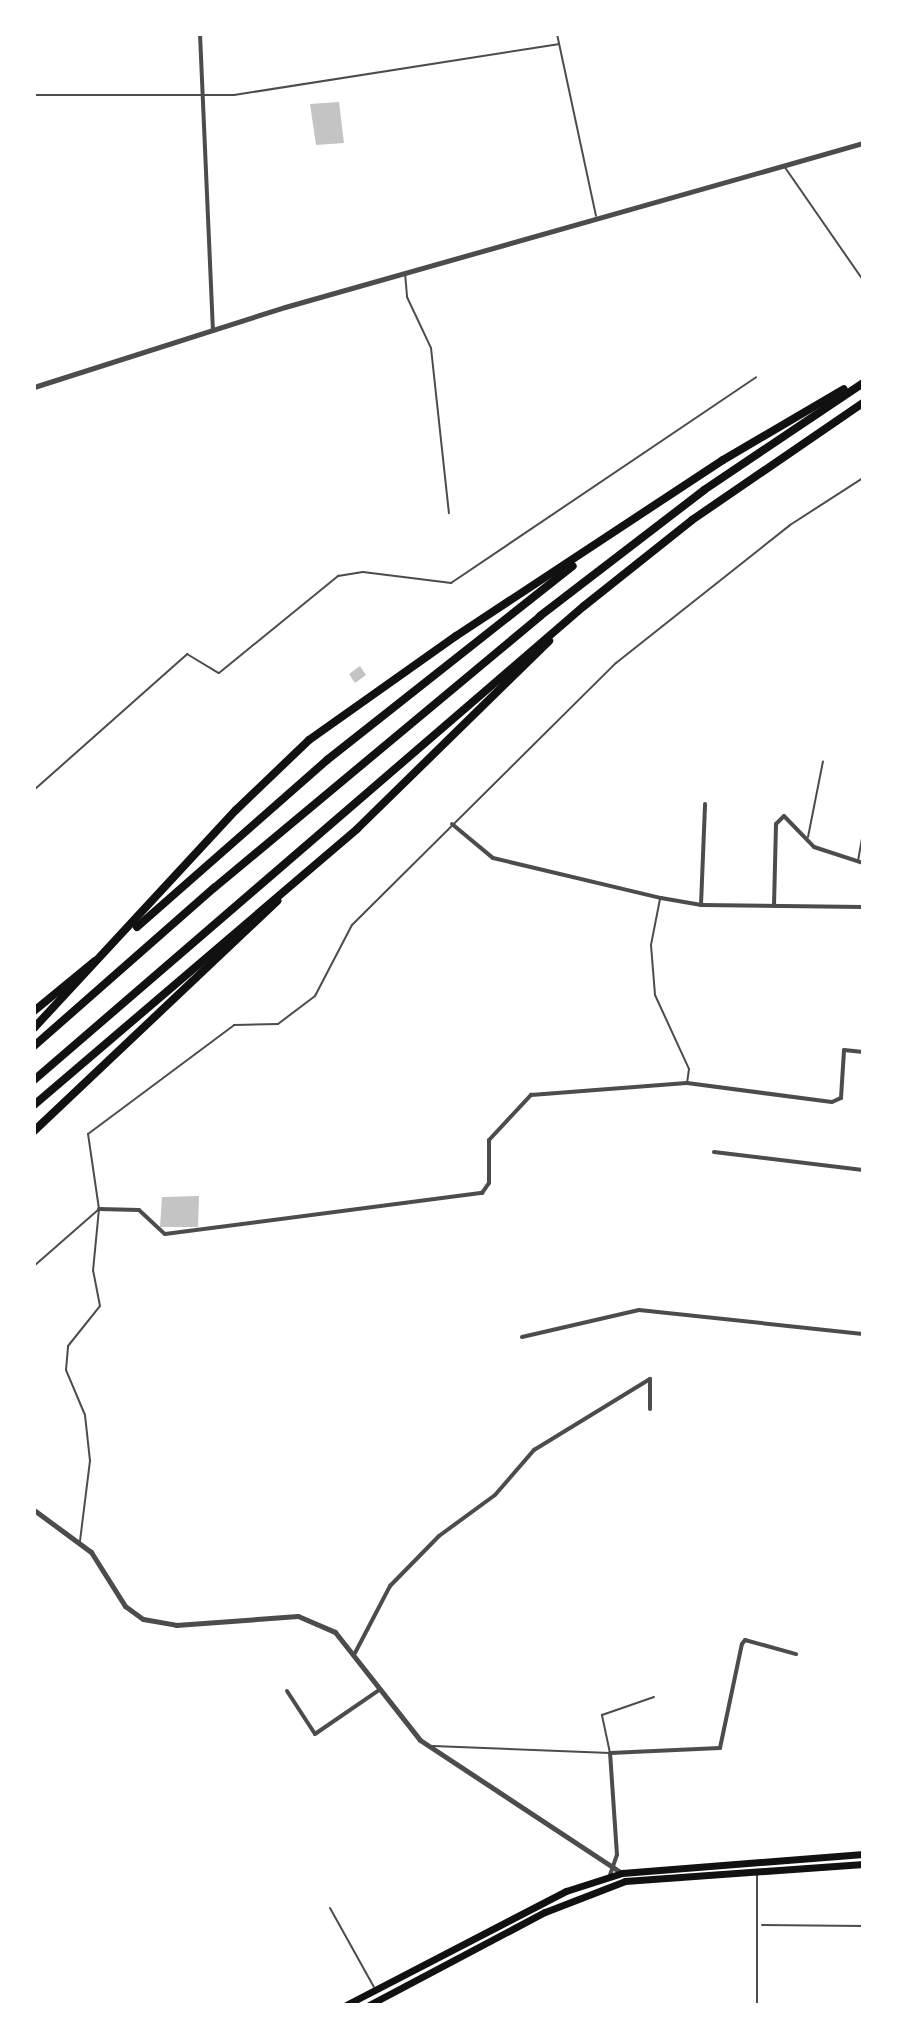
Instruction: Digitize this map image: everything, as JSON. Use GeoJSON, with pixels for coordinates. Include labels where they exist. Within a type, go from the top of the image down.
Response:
{"type":"FeatureCollection","features":[{"type":"Feature","properties":{"kind":"highway"},"geometry":{"type":"LineString","coordinates":[[34,1028],[236,810],[309,740],[456,636],[763,435],[863,381]]}},
{"type":"Feature","properties":{"kind":"highway"},"geometry":{"type":"LineString","coordinates":[[34,1046],[214,888],[540,616],[704,490],[863,381]]}},
{"type":"Feature","properties":{"kind":"highway"},"geometry":{"type":"LineString","coordinates":[[34,1080],[584,606],[692,520],[863,403]]}},
{"type":"Feature","properties":{"kind":"highway"},"geometry":{"type":"LineString","coordinates":[[34,1011],[195,880],[400,701],[606,539]]}},
{"type":"Feature","properties":{"kind":"highway"},"geometry":{"type":"LineString","coordinates":[[34,1105],[357,829],[584,606]]}},
{"type":"Feature","properties":{"kind":"highway"},"geometry":{"type":"LineString","coordinates":[[34,1131],[300,878]]}},
{"type":"Feature","properties":{"kind":"main road"},"geometry":{"type":"LineString","coordinates":[[369,2005],[545,1912],[624,1877],[863,1854]]}},
{"type":"Feature","properties":{"kind":"main road"},"geometry":{"type":"LineString","coordinates":[[346,2005],[566,1891],[609,1877],[757,1872],[863,1864]]}},
{"type":"Feature","properties":{"kind":"street"},"geometry":{"type":"LineString","coordinates":[[200,34],[200,97],[213,329]]}},
{"type":"Feature","properties":{"kind":"street"},"geometry":{"type":"LineString","coordinates":[[34,387],[213,329],[863,143]]}},
{"type":"Feature","properties":{"kind":"street"},"geometry":{"type":"LineString","coordinates":[[701,905],[705,804]]}},
{"type":"Feature","properties":{"kind":"street"},"geometry":{"type":"LineString","coordinates":[[774,906],[776,824],[784,816],[814,847],[860,862]]}},
{"type":"Feature","properties":{"kind":"street"},"geometry":{"type":"LineString","coordinates":[[452,824],[493,858],[661,898],[701,905],[863,907]]}},
{"type":"Feature","properties":{"kind":"street"},"geometry":{"type":"LineString","coordinates":[[99,1209],[139,1210],[165,1234],[482,1193],[489,1183],[489,1140],[531,1095],[687,1083],[832,1102],[841,1098],[844,1050],[863,1052]]}},
{"type":"Feature","properties":{"kind":"street"},"geometry":{"type":"LineString","coordinates":[[714,1152],[863,1170]]}},
{"type":"Feature","properties":{"kind":"street"},"geometry":{"type":"LineString","coordinates":[[522,1337],[639,1310],[863,1334]]}},
{"type":"Feature","properties":{"kind":"street"},"geometry":{"type":"LineString","coordinates":[[355,1653],[390,1586],[439,1536],[495,1495],[534,1450],[650,1379],[650,1409]]}},
{"type":"Feature","properties":{"kind":"street"},"geometry":{"type":"LineString","coordinates":[[34,1510],[80,1541],[125,1606],[143,1619],[176,1625],[298,1616],[335,1632],[355,1653],[379,1690],[428,1746],[614,1866],[624,1877]]}},
{"type":"Feature","properties":{"kind":"street"},"geometry":{"type":"LineString","coordinates":[[609,1877],[614,1866],[610,1753],[720,1748],[745,1640],[796,1654]]}},
{"type":"Feature","properties":{"kind":"street"},"geometry":{"type":"LineString","coordinates":[[287,1691],[315,1734],[379,1690]]}},
{"type":"Feature","properties":{"kind":"lane"},"geometry":{"type":"LineString","coordinates":[[557,34],[597,221]]}},
{"type":"Feature","properties":{"kind":"lane"},"geometry":{"type":"LineString","coordinates":[[34,95],[200,97],[558,44]]}},
{"type":"Feature","properties":{"kind":"lane"},"geometry":{"type":"LineString","coordinates":[[784,166],[863,280]]}},
{"type":"Feature","properties":{"kind":"lane"},"geometry":{"type":"LineString","coordinates":[[405,273],[407,297],[431,348],[449,513]]}},
{"type":"Feature","properties":{"kind":"lane"},"geometry":{"type":"LineString","coordinates":[[34,790],[187,654],[219,673],[338,576],[363,572],[451,583],[756,377]]}},
{"type":"Feature","properties":{"kind":"lane"},"geometry":{"type":"LineString","coordinates":[[80,1541],[90,1461],[85,1415],[66,1370],[68,1346],[100,1306],[93,1271],[99,1209],[88,1134],[93,1127],[234,1025],[247,1021],[278,1024],[315,996],[352,925],[616,663],[790,525],[863,478]]}},
{"type":"Feature","properties":{"kind":"lane"},"geometry":{"type":"LineString","coordinates":[[807,838],[823,761]]}},
{"type":"Feature","properties":{"kind":"lane"},"geometry":{"type":"LineString","coordinates":[[860,862],[863,834]]}},
{"type":"Feature","properties":{"kind":"lane"},"geometry":{"type":"LineString","coordinates":[[661,898],[651,945],[655,995],[689,1069],[687,1083]]}},
{"type":"Feature","properties":{"kind":"lane"},"geometry":{"type":"LineString","coordinates":[[34,1266],[99,1209]]}},
{"type":"Feature","properties":{"kind":"lane"},"geometry":{"type":"LineString","coordinates":[[428,1746],[610,1753],[602,1715],[654,1697]]}},
{"type":"Feature","properties":{"kind":"lane"},"geometry":{"type":"LineString","coordinates":[[755,1862],[761,1925],[757,2005]]}},
{"type":"Feature","properties":{"kind":"lane"},"geometry":{"type":"LineString","coordinates":[[330,1908],[380,1999]]}},
{"type":"Feature","properties":{"kind":"lane"},"geometry":{"type":"LineString","coordinates":[[761,1925],[863,1926]]}},
{"type":"Feature","properties":{"kind":"building"},"geometry":{"type":"Polygon","coordinates":[[[339,102],[344,143],[316,145],[310,104],[339,102]]]}},
{"type":"Feature","properties":{"kind":"building"},"geometry":{"type":"Polygon","coordinates":[[[360,666],[366,675],[355,683],[349,674],[360,666]]]}},
{"type":"Feature","properties":{"kind":"building"},"geometry":{"type":"Polygon","coordinates":[[[199,1196],[198,1227],[160,1227],[162,1197],[199,1196]]]}}]}
